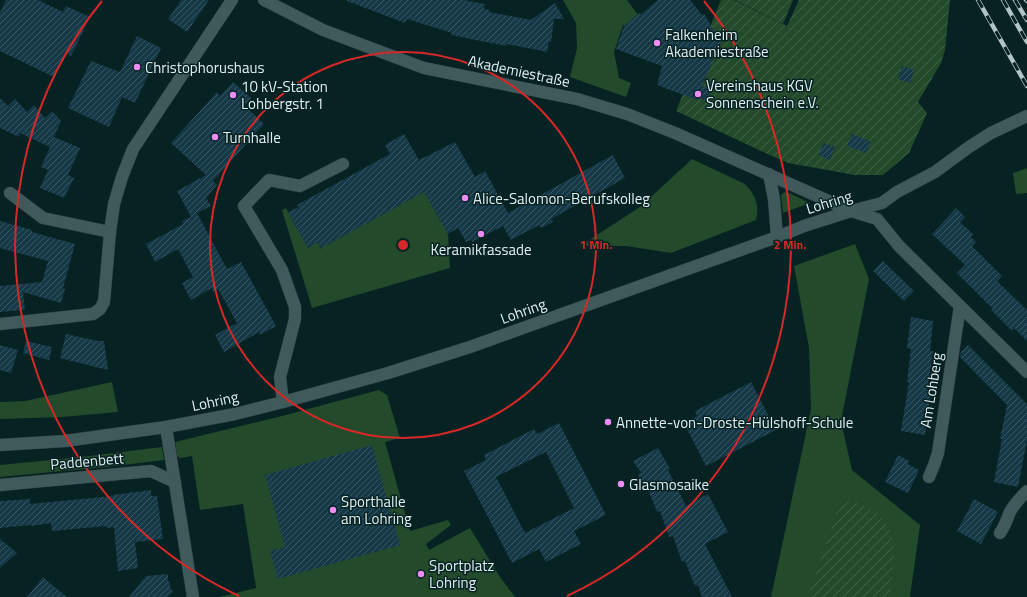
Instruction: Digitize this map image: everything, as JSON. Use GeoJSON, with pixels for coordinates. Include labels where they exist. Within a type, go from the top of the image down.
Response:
{"type":"FeatureCollection","features":[{"type":"Feature","properties":{"kind":"street"},"geometry":{"type":"LineString","coordinates":[[0,324],[93,314],[100,309],[104,302],[114,204],[122,177],[133,149],[232,0]]}},
{"type":"Feature","properties":{"kind":"street","name":"Akademiestraße"},"geometry":{"type":"LineString","coordinates":[[264,0],[323,30],[424,68],[577,99],[627,114],[675,133],[851,211]]}},
{"type":"Feature","properties":{"kind":"street","name":"Lohring"},"geometry":{"type":"LineString","coordinates":[[0,445],[65,441],[166,427],[234,414],[388,373],[470,347],[778,237],[804,226],[882,203],[897,192],[935,172],[991,133],[1025,117]]}},
{"type":"Feature","properties":{"kind":"street"},"geometry":{"type":"LineString","coordinates":[[283,402],[280,376],[295,320],[295,306],[282,270],[244,206],[269,180],[300,186],[343,164]]}},
{"type":"Feature","properties":{"kind":"street"},"geometry":{"type":"LineString","coordinates":[[769,174],[774,199],[778,237]]}},
{"type":"Feature","properties":{"kind":"street"},"geometry":{"type":"LineString","coordinates":[[10,193],[43,218],[110,232]]}},
{"type":"Feature","properties":{"kind":"street"},"geometry":{"type":"LineString","coordinates":[[851,211],[877,219],[899,246],[1027,372]]}},
{"type":"Feature","properties":{"kind":"street","name":"Am Lohberg"},"geometry":{"type":"LineString","coordinates":[[929,477],[938,454],[960,306]]}},
{"type":"Feature","properties":{"kind":"street"},"geometry":{"type":"LineString","coordinates":[[166,427],[193,597]]}},
{"type":"Feature","properties":{"kind":"street","name":"Paddenbett"},"geometry":{"type":"LineString","coordinates":[[0,485],[151,471],[175,482]]}},
{"type":"Feature","properties":{"kind":"street"},"geometry":{"type":"LineString","coordinates":[[1000,533],[1004,528],[1010,511],[1027,491]]}},
{"type":"Feature","properties":{"kind":"green space"},"geometry":{"type":"Polygon","coordinates":[[[563,0],[627,0],[638,15],[644,34],[623,25],[614,52],[619,78],[631,83],[626,97],[570,77],[577,48],[576,23],[563,0]]]}},
{"type":"Feature","properties":{"kind":"green space"},"geometry":{"type":"Polygon","coordinates":[[[721,0],[734,0],[787,26],[799,0],[950,0],[945,50],[941,63],[918,102],[927,113],[909,153],[883,175],[855,175],[788,163],[676,111],[721,0]]]}},
{"type":"Feature","properties":{"kind":"green space"},"geometry":{"type":"Polygon","coordinates":[[[735,0],[793,0],[783,24],[735,0]]]}},
{"type":"Feature","properties":{"kind":"green space"},"geometry":{"type":"Polygon","coordinates":[[[692,159],[745,184],[752,192],[756,200],[756,220],[671,253],[626,246],[580,246],[640,207],[692,159]]]}},
{"type":"Feature","properties":{"kind":"green space"},"geometry":{"type":"Polygon","coordinates":[[[1027,168],[1027,193],[1016,194],[1013,173],[1027,168]]]}},
{"type":"Feature","properties":{"kind":"green space"},"geometry":{"type":"Polygon","coordinates":[[[432,187],[430,202],[448,234],[450,268],[312,308],[282,210],[286,208],[308,248],[318,242],[322,251],[321,248],[432,187]]]}},
{"type":"Feature","properties":{"kind":"green space"},"geometry":{"type":"Polygon","coordinates":[[[784,192],[810,203],[783,213],[781,195],[784,192]]]}},
{"type":"Feature","properties":{"kind":"green space"},"geometry":{"type":"Polygon","coordinates":[[[855,244],[869,279],[841,421],[852,470],[920,525],[910,597],[771,597],[811,409],[809,348],[794,266],[855,244]]]}},
{"type":"Feature","properties":{"kind":"green space"},"geometry":{"type":"Polygon","coordinates":[[[112,382],[118,412],[62,417],[0,419],[0,402],[25,401],[112,382]]]}},
{"type":"Feature","properties":{"kind":"green space"},"geometry":{"type":"Polygon","coordinates":[[[379,390],[387,395],[400,438],[385,442],[410,531],[448,520],[451,525],[426,544],[429,550],[470,528],[500,577],[515,597],[219,597],[256,588],[243,504],[200,510],[192,456],[180,458],[177,456],[175,442],[282,416],[379,390]]]}},
{"type":"Feature","properties":{"kind":"green space"},"geometry":{"type":"Polygon","coordinates":[[[162,447],[164,460],[0,477],[0,465],[162,447]]]}},
{"type":"Feature","properties":{"kind":"green space"},"geometry":{"type":"Polygon","coordinates":[[[848,501],[866,507],[879,515],[887,525],[892,537],[893,550],[890,597],[808,597],[839,506],[848,501]]]}},
{"type":"Feature","properties":{"kind":"building"},"geometry":{"type":"Polygon","coordinates":[[[6,0],[38,0],[63,12],[66,6],[90,17],[71,56],[65,53],[54,77],[0,51],[0,13],[6,0]]]}},
{"type":"Feature","properties":{"kind":"building"},"geometry":{"type":"Polygon","coordinates":[[[181,0],[209,0],[187,32],[168,19],[181,0]]]}},
{"type":"Feature","properties":{"kind":"building"},"geometry":{"type":"Polygon","coordinates":[[[347,0],[464,0],[485,4],[484,9],[490,10],[489,12],[531,20],[555,3],[564,19],[554,19],[551,42],[549,42],[547,52],[507,44],[506,46],[451,35],[452,33],[407,19],[405,23],[347,0]]]}},
{"type":"Feature","properties":{"kind":"building","name":"Falkenheim Akademiestraße"},"geometry":{"type":"Polygon","coordinates":[[[658,0],[690,0],[702,15],[704,14],[721,42],[702,86],[711,90],[706,101],[698,98],[697,100],[657,85],[662,66],[616,49],[624,26],[639,13],[641,14],[658,0]]]}},
{"type":"Feature","properties":{"kind":"building","name":"Christophorushaus"},"geometry":{"type":"Polygon","coordinates":[[[137,36],[161,48],[135,103],[122,97],[109,127],[68,108],[91,61],[120,72],[137,36]]]}},
{"type":"Feature","properties":{"kind":"building"},"geometry":{"type":"Polygon","coordinates":[[[902,66],[914,70],[910,83],[898,79],[902,66]]]}},
{"type":"Feature","properties":{"kind":"building"},"geometry":{"type":"Polygon","coordinates":[[[233,82],[251,98],[245,105],[264,124],[213,181],[217,185],[206,198],[211,206],[197,213],[227,269],[241,262],[276,326],[260,335],[259,332],[224,352],[215,335],[237,323],[218,289],[213,292],[212,288],[191,300],[182,283],[193,277],[178,249],[155,262],[146,244],[183,224],[182,221],[191,217],[177,191],[206,175],[171,143],[217,92],[220,96],[233,82]]]}},
{"type":"Feature","properties":{"kind":"building"},"geometry":{"type":"Polygon","coordinates":[[[0,98],[8,106],[15,99],[27,112],[34,105],[45,118],[52,111],[61,121],[54,137],[80,148],[68,175],[74,178],[64,198],[40,188],[48,170],[41,167],[50,147],[20,133],[19,137],[0,128],[0,98]]]}},
{"type":"Feature","properties":{"kind":"building"},"geometry":{"type":"Polygon","coordinates":[[[404,134],[419,160],[455,142],[475,177],[485,171],[508,213],[613,155],[625,178],[551,219],[553,222],[541,228],[539,225],[511,240],[503,226],[472,242],[471,240],[466,242],[458,228],[448,234],[424,192],[321,248],[318,242],[308,248],[288,212],[299,207],[297,205],[390,154],[385,145],[404,134]]]}},
{"type":"Feature","properties":{"kind":"building"},"geometry":{"type":"Polygon","coordinates":[[[852,134],[871,142],[866,153],[847,146],[852,134]]]}},
{"type":"Feature","properties":{"kind":"building"},"geometry":{"type":"Polygon","coordinates":[[[824,143],[835,147],[830,160],[818,155],[824,143]]]}},
{"type":"Feature","properties":{"kind":"building"},"geometry":{"type":"Polygon","coordinates":[[[956,208],[965,217],[960,222],[973,234],[971,237],[976,242],[972,246],[1002,276],[997,281],[1027,310],[1027,341],[1014,328],[1012,331],[991,310],[993,309],[957,273],[965,265],[932,234],[956,208]]]}},
{"type":"Feature","properties":{"kind":"building"},"geometry":{"type":"Polygon","coordinates":[[[0,221],[75,244],[63,288],[65,289],[61,303],[23,292],[25,310],[0,312],[0,286],[42,282],[48,261],[0,248],[0,221]]]}},
{"type":"Feature","properties":{"kind":"building"},"geometry":{"type":"Polygon","coordinates":[[[883,261],[914,291],[904,301],[873,271],[883,261]]]}},
{"type":"Feature","properties":{"kind":"building"},"geometry":{"type":"Polygon","coordinates":[[[911,317],[933,321],[930,351],[933,351],[928,385],[933,380],[925,435],[901,431],[909,382],[907,382],[911,349],[907,348],[911,317]]]}},
{"type":"Feature","properties":{"kind":"building"},"geometry":{"type":"Polygon","coordinates":[[[66,334],[104,341],[108,370],[60,358],[66,334]]]}},
{"type":"Feature","properties":{"kind":"building"},"geometry":{"type":"Polygon","coordinates":[[[26,341],[52,347],[49,360],[23,353],[26,341]]]}},
{"type":"Feature","properties":{"kind":"building"},"geometry":{"type":"Polygon","coordinates":[[[0,345],[18,350],[11,373],[0,370],[0,345]]]}},
{"type":"Feature","properties":{"kind":"building"},"geometry":{"type":"Polygon","coordinates":[[[968,345],[1027,404],[1027,440],[1018,487],[994,482],[1002,439],[1000,439],[1007,405],[960,357],[961,352],[968,345]]]}},
{"type":"Feature","properties":{"kind":"building"},"geometry":{"type":"Polygon","coordinates":[[[751,382],[776,430],[706,466],[684,423],[697,416],[695,411],[751,382]]]}},
{"type":"Feature","properties":{"kind":"building"},"geometry":{"type":"Polygon","coordinates":[[[559,423],[606,515],[574,531],[581,544],[546,562],[539,549],[512,563],[464,471],[486,460],[484,455],[534,429],[537,434],[559,423]],[[546,452],[496,477],[525,533],[574,508],[546,452]]]}},
{"type":"Feature","properties":{"kind":"building","name":"Sporthalle am Lohring"},"geometry":{"type":"Polygon","coordinates":[[[372,445],[400,545],[278,579],[270,551],[285,547],[265,475],[372,445]]]}},
{"type":"Feature","properties":{"kind":"building"},"geometry":{"type":"Polygon","coordinates":[[[658,448],[670,469],[668,470],[686,506],[708,494],[728,532],[705,544],[732,597],[702,597],[698,585],[695,586],[685,561],[682,562],[673,536],[669,537],[660,511],[657,512],[647,487],[644,488],[638,474],[641,473],[633,461],[658,448]]]}},
{"type":"Feature","properties":{"kind":"building"},"geometry":{"type":"Polygon","coordinates":[[[898,455],[909,461],[908,464],[919,470],[908,493],[885,482],[898,455]]]}},
{"type":"Feature","properties":{"kind":"building"},"geometry":{"type":"Polygon","coordinates":[[[151,490],[151,496],[157,496],[163,539],[135,542],[138,568],[118,571],[114,527],[107,528],[106,526],[52,531],[51,523],[0,528],[0,501],[30,499],[30,504],[113,496],[151,490]]]}},
{"type":"Feature","properties":{"kind":"building"},"geometry":{"type":"Polygon","coordinates":[[[974,499],[998,512],[981,544],[957,531],[974,499]]]}},
{"type":"Feature","properties":{"kind":"building"},"geometry":{"type":"Polygon","coordinates":[[[0,539],[17,553],[0,568],[0,539]]]}},
{"type":"Feature","properties":{"kind":"building"},"geometry":{"type":"Polygon","coordinates":[[[168,574],[168,581],[170,582],[170,587],[173,592],[167,597],[129,597],[146,576],[168,574]]]}},
{"type":"Feature","properties":{"kind":"building"},"geometry":{"type":"Polygon","coordinates":[[[43,577],[52,585],[67,597],[27,597],[43,577]]]}},
{"type":"Feature","properties":{"kind":"railway"},"geometry":{"type":"LineString","coordinates":[[978,0],[1027,86]]}},
{"type":"Feature","properties":{"kind":"railway"},"geometry":{"type":"LineString","coordinates":[[1003,0],[1027,42]]}},
{"type":"Feature","properties":{"kind":"railway"},"geometry":{"type":"LineString","coordinates":[[1015,0],[1027,20]]}},
{"type":"Feature","properties":{"kind":"place","name":"Falkenheim Akademiestraße"},"geometry":{"type":"Point","coordinates":[657,43]}},
{"type":"Feature","properties":{"kind":"place","name":"Christophorushaus"},"geometry":{"type":"Point","coordinates":[137,67]}},
{"type":"Feature","properties":{"kind":"place","name":"Vereinshaus KGV Sonnenschein e.V."},"geometry":{"type":"Point","coordinates":[698,94]}},
{"type":"Feature","properties":{"kind":"place","name":"10 kV-Station Lohbergstr. 1"},"geometry":{"type":"Point","coordinates":[233,95]}},
{"type":"Feature","properties":{"kind":"place","name":"Turnhalle"},"geometry":{"type":"Point","coordinates":[215,137]}},
{"type":"Feature","properties":{"kind":"place","name":"Alice-Salomon-Berufskolleg"},"geometry":{"type":"Point","coordinates":[465,198]}},
{"type":"Feature","properties":{"kind":"place","name":"Keramikfassade"},"geometry":{"type":"Point","coordinates":[481,234]}},
{"type":"Feature","properties":{"kind":"place","name":"Annette-von-Droste-Hülshoff-Schule"},"geometry":{"type":"Point","coordinates":[608,422]}},
{"type":"Feature","properties":{"kind":"place","name":"Glasmosaike"},"geometry":{"type":"Point","coordinates":[621,484]}},
{"type":"Feature","properties":{"kind":"place","name":"Sporthalle am Lohring"},"geometry":{"type":"Point","coordinates":[333,510]}},
{"type":"Feature","properties":{"kind":"place","name":"Sportplatz Lohring"},"geometry":{"type":"Point","coordinates":[421,574]}}]}
